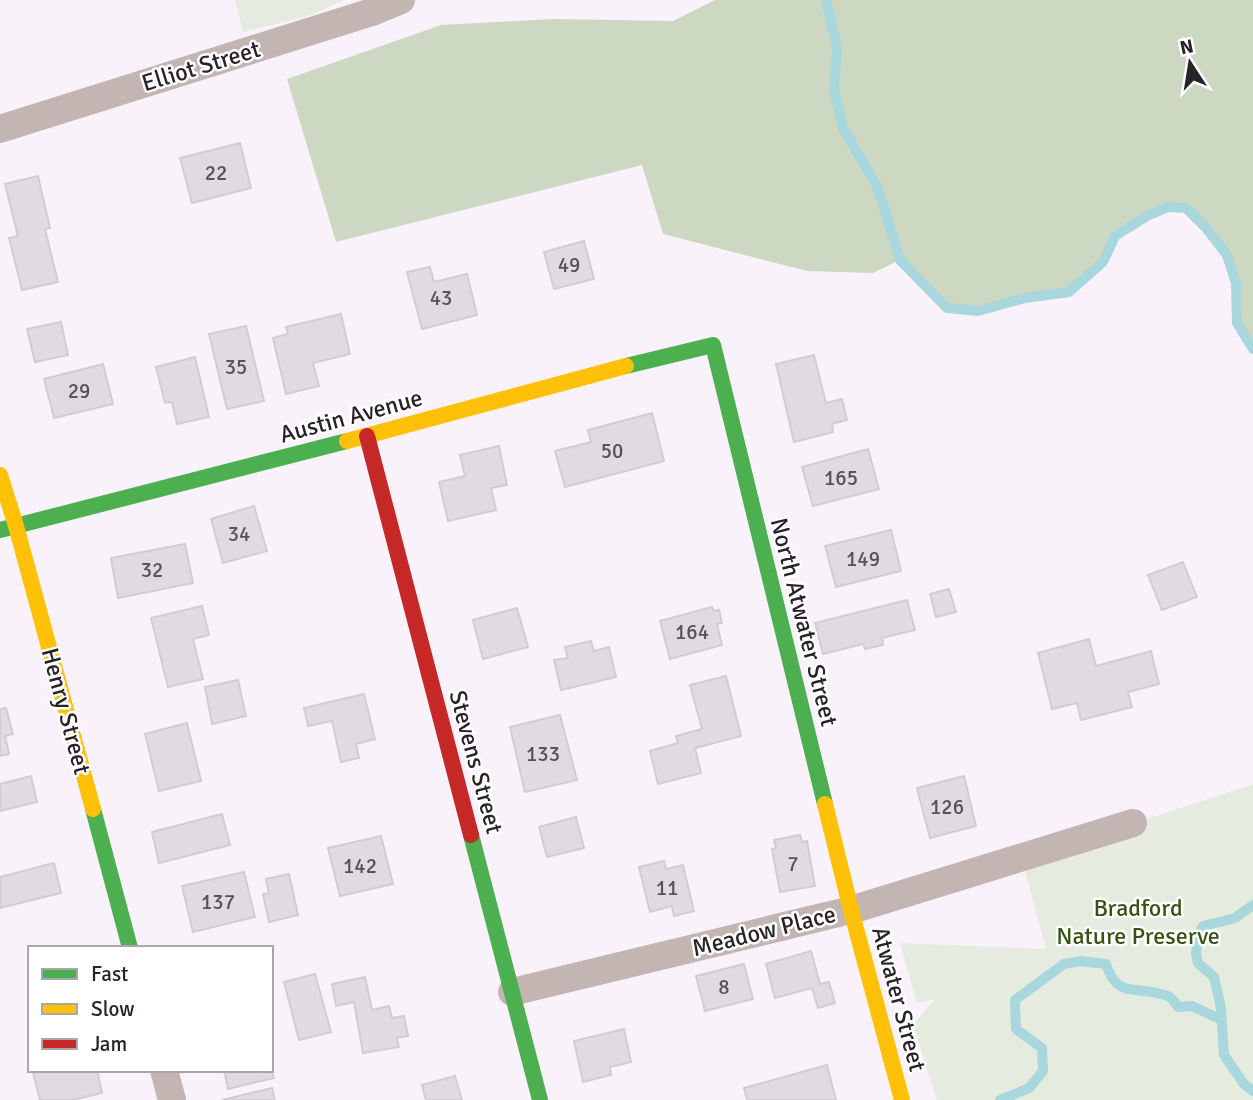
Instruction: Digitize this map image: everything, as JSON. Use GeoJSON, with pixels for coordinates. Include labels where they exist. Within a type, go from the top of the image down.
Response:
{"type":"FeatureCollection","features":[{"type":"Feature","properties":{"kind":"street","name":"Elliot Street"},"geometry":{"type":"LineString","coordinates":[[0,129],[372,12],[401,0]]}},
{"type":"Feature","properties":{"kind":"street","name":"Austin Avenue"},"geometry":{"type":"LineString","coordinates":[[8,528],[368,436],[608,370],[713,345]]}},
{"type":"Feature","properties":{"kind":"street","name":"North Atwater Street"},"geometry":{"type":"LineString","coordinates":[[713,345],[851,910]]}},
{"type":"Feature","properties":{"kind":"street","name":"Stevens Street"},"geometry":{"type":"LineString","coordinates":[[368,436],[540,1100]]}},
{"type":"Feature","properties":{"kind":"street","name":"Henry Street"},"geometry":{"type":"LineString","coordinates":[[0,475],[8,528],[129,946]]}},
{"type":"Feature","properties":{"kind":"street","name":"Meadow Place"},"geometry":{"type":"LineString","coordinates":[[512,992],[851,910],[1133,823]]}},
{"type":"Feature","properties":{"kind":"street","name":"Atwater Street"},"geometry":{"type":"LineString","coordinates":[[851,910],[902,1100]]}},
{"type":"Feature","properties":{"kind":"street"},"geometry":{"type":"LineString","coordinates":[[165,1072],[172,1100]]}},
{"type":"Feature","properties":{"kind":"green space"},"geometry":{"type":"Polygon","coordinates":[[[235,0],[344,0],[308,16],[243,32],[235,0]]]}},
{"type":"Feature","properties":{"kind":"green space"},"geometry":{"type":"Polygon","coordinates":[[[715,0],[1253,0],[1253,351],[1237,323],[1236,283],[1227,255],[1186,208],[1168,207],[1147,216],[1116,236],[1105,258],[1069,292],[1025,298],[978,311],[947,308],[900,260],[873,273],[807,271],[663,234],[642,165],[336,242],[287,79],[441,25],[552,19],[673,21],[715,0]]]}},
{"type":"Feature","properties":{"kind":"green space","name":"Bradford Nature Preserve"},"geometry":{"type":"Polygon","coordinates":[[[1253,784],[1253,1100],[937,1100],[913,1025],[935,999],[917,1003],[900,943],[1046,949],[1022,860],[1253,784]]]}},
{"type":"Feature","properties":{"kind":"building"},"geometry":{"type":"Polygon","coordinates":[[[240,143],[251,188],[192,203],[180,158],[240,143]]]}},
{"type":"Feature","properties":{"kind":"building"},"geometry":{"type":"Polygon","coordinates":[[[38,176],[50,228],[45,229],[58,282],[22,290],[9,238],[18,236],[5,184],[38,176]]]}},
{"type":"Feature","properties":{"kind":"building"},"geometry":{"type":"Polygon","coordinates":[[[584,241],[594,279],[554,289],[544,252],[584,241]]]}},
{"type":"Feature","properties":{"kind":"building"},"geometry":{"type":"Polygon","coordinates":[[[430,267],[434,282],[467,274],[477,315],[422,329],[407,272],[430,267]]]}},
{"type":"Feature","properties":{"kind":"building"},"geometry":{"type":"Polygon","coordinates":[[[341,314],[350,354],[313,363],[319,386],[286,394],[273,338],[288,334],[286,327],[341,314]]]}},
{"type":"Feature","properties":{"kind":"building"},"geometry":{"type":"Polygon","coordinates":[[[61,322],[68,355],[35,362],[27,329],[61,322]]]}},
{"type":"Feature","properties":{"kind":"building"},"geometry":{"type":"Polygon","coordinates":[[[246,326],[264,401],[227,409],[209,334],[246,326]]]}},
{"type":"Feature","properties":{"kind":"building"},"geometry":{"type":"Polygon","coordinates":[[[814,355],[826,403],[842,399],[847,420],[832,424],[833,432],[794,442],[776,364],[814,355]]]}},
{"type":"Feature","properties":{"kind":"building"},"geometry":{"type":"Polygon","coordinates":[[[195,357],[209,417],[177,424],[172,402],[165,403],[156,367],[195,357]]]}},
{"type":"Feature","properties":{"kind":"building"},"geometry":{"type":"Polygon","coordinates":[[[103,364],[113,404],[54,418],[44,379],[103,364]]]}},
{"type":"Feature","properties":{"kind":"building"},"geometry":{"type":"Polygon","coordinates":[[[652,413],[664,461],[565,487],[555,451],[591,442],[588,430],[652,413]]]}},
{"type":"Feature","properties":{"kind":"building"},"geometry":{"type":"Polygon","coordinates":[[[499,446],[507,485],[491,488],[496,510],[448,521],[439,482],[465,476],[460,455],[499,446]]]}},
{"type":"Feature","properties":{"kind":"building"},"geometry":{"type":"Polygon","coordinates":[[[868,449],[879,489],[813,506],[802,467],[868,449]]]}},
{"type":"Feature","properties":{"kind":"building"},"geometry":{"type":"Polygon","coordinates":[[[254,506],[267,551],[223,563],[211,519],[254,506]]]}},
{"type":"Feature","properties":{"kind":"building"},"geometry":{"type":"Polygon","coordinates":[[[891,530],[901,571],[836,587],[825,546],[891,530]]]}},
{"type":"Feature","properties":{"kind":"building"},"geometry":{"type":"Polygon","coordinates":[[[185,544],[193,583],[118,598],[111,558],[185,544]]]}},
{"type":"Feature","properties":{"kind":"building"},"geometry":{"type":"Polygon","coordinates":[[[1183,562],[1197,597],[1162,610],[1148,575],[1183,562]]]}},
{"type":"Feature","properties":{"kind":"building"},"geometry":{"type":"Polygon","coordinates":[[[949,589],[956,612],[936,617],[930,594],[949,589]]]}},
{"type":"Feature","properties":{"kind":"building"},"geometry":{"type":"Polygon","coordinates":[[[907,600],[915,630],[882,638],[883,645],[865,649],[863,644],[823,654],[815,623],[907,600]]]}},
{"type":"Feature","properties":{"kind":"building"},"geometry":{"type":"Polygon","coordinates":[[[202,606],[209,635],[193,639],[203,679],[168,687],[151,618],[202,606]]]}},
{"type":"Feature","properties":{"kind":"building"},"geometry":{"type":"Polygon","coordinates":[[[712,607],[714,611],[719,610],[722,623],[717,624],[722,645],[670,659],[660,621],[712,607]]]}},
{"type":"Feature","properties":{"kind":"building"},"geometry":{"type":"Polygon","coordinates":[[[517,608],[528,647],[483,659],[473,620],[517,608]]]}},
{"type":"Feature","properties":{"kind":"building"},"geometry":{"type":"Polygon","coordinates":[[[1089,639],[1096,666],[1151,651],[1159,684],[1128,692],[1132,707],[1081,720],[1077,703],[1052,709],[1038,653],[1089,639]]]}},
{"type":"Feature","properties":{"kind":"building"},"geometry":{"type":"Polygon","coordinates":[[[591,641],[594,651],[609,647],[616,677],[561,690],[554,660],[568,658],[565,647],[591,641]]]}},
{"type":"Feature","properties":{"kind":"building"},"geometry":{"type":"Polygon","coordinates":[[[726,676],[741,736],[695,748],[701,773],[658,784],[650,751],[678,743],[676,736],[702,729],[690,685],[726,676]]]}},
{"type":"Feature","properties":{"kind":"building"},"geometry":{"type":"Polygon","coordinates":[[[238,680],[246,716],[212,724],[205,687],[238,680]]]}},
{"type":"Feature","properties":{"kind":"building"},"geometry":{"type":"Polygon","coordinates":[[[364,694],[375,739],[356,744],[359,758],[341,762],[332,721],[308,726],[304,708],[364,694]]]}},
{"type":"Feature","properties":{"kind":"building"},"geometry":{"type":"Polygon","coordinates":[[[6,708],[13,734],[5,736],[9,754],[0,756],[0,709],[6,708]]]}},
{"type":"Feature","properties":{"kind":"building"},"geometry":{"type":"Polygon","coordinates":[[[560,715],[577,780],[525,792],[510,727],[560,715]]]}},
{"type":"Feature","properties":{"kind":"building"},"geometry":{"type":"Polygon","coordinates":[[[187,723],[201,781],[159,791],[145,734],[187,723]]]}},
{"type":"Feature","properties":{"kind":"building"},"geometry":{"type":"Polygon","coordinates":[[[31,776],[37,802],[0,811],[0,784],[31,776]]]}},
{"type":"Feature","properties":{"kind":"building"},"geometry":{"type":"Polygon","coordinates":[[[964,776],[976,826],[930,838],[917,788],[964,776]]]}},
{"type":"Feature","properties":{"kind":"building"},"geometry":{"type":"Polygon","coordinates":[[[222,814],[230,845],[159,863],[152,832],[222,814]]]}},
{"type":"Feature","properties":{"kind":"building"},"geometry":{"type":"Polygon","coordinates":[[[576,817],[584,848],[547,857],[539,827],[576,817]]]}},
{"type":"Feature","properties":{"kind":"building"},"geometry":{"type":"Polygon","coordinates":[[[800,835],[802,842],[807,841],[815,886],[780,892],[772,849],[776,848],[774,840],[800,835]]]}},
{"type":"Feature","properties":{"kind":"building"},"geometry":{"type":"Polygon","coordinates":[[[381,836],[393,884],[340,896],[328,848],[381,836]]]}},
{"type":"Feature","properties":{"kind":"building"},"geometry":{"type":"Polygon","coordinates":[[[664,861],[666,869],[683,865],[694,911],[674,916],[672,906],[650,912],[639,867],[664,861]]]}},
{"type":"Feature","properties":{"kind":"building"},"geometry":{"type":"Polygon","coordinates":[[[54,863],[61,893],[0,908],[0,877],[54,863]]]}},
{"type":"Feature","properties":{"kind":"building"},"geometry":{"type":"Polygon","coordinates":[[[244,872],[255,917],[193,932],[182,886],[244,872]]]}},
{"type":"Feature","properties":{"kind":"building"},"geometry":{"type":"Polygon","coordinates":[[[289,874],[298,915],[269,922],[263,894],[269,893],[266,879],[289,874]]]}},
{"type":"Feature","properties":{"kind":"building"},"geometry":{"type":"Polygon","coordinates":[[[811,951],[820,984],[829,982],[835,1003],[818,1008],[812,988],[775,998],[766,964],[811,951]]]}},
{"type":"Feature","properties":{"kind":"building"},"geometry":{"type":"Polygon","coordinates":[[[744,964],[753,999],[705,1011],[696,976],[744,964]]]}},
{"type":"Feature","properties":{"kind":"building"},"geometry":{"type":"Polygon","coordinates":[[[315,974],[331,1032],[299,1040],[284,982],[315,974]]]}},
{"type":"Feature","properties":{"kind":"building"},"geometry":{"type":"Polygon","coordinates":[[[365,977],[372,1010],[389,1006],[392,1018],[404,1016],[408,1036],[397,1038],[399,1047],[363,1053],[354,1002],[336,1006],[332,984],[365,977]]]}},
{"type":"Feature","properties":{"kind":"building"},"geometry":{"type":"Polygon","coordinates":[[[624,1029],[631,1062],[610,1067],[611,1075],[583,1082],[574,1041],[624,1029]]]}},
{"type":"Feature","properties":{"kind":"building"},"geometry":{"type":"Polygon","coordinates":[[[827,1065],[836,1100],[747,1100],[744,1088],[827,1065]]]}},
{"type":"Feature","properties":{"kind":"building"},"geometry":{"type":"Polygon","coordinates":[[[97,1072],[102,1093],[72,1100],[40,1100],[33,1073],[97,1072]]]}},
{"type":"Feature","properties":{"kind":"building"},"geometry":{"type":"Polygon","coordinates":[[[224,1072],[272,1072],[274,1078],[228,1089],[224,1072]]]}},
{"type":"Feature","properties":{"kind":"building"},"geometry":{"type":"Polygon","coordinates":[[[455,1076],[462,1100],[426,1100],[422,1085],[455,1076]]]}},
{"type":"Feature","properties":{"kind":"building"},"geometry":{"type":"Polygon","coordinates":[[[272,1088],[275,1100],[222,1100],[272,1088]]]}},
{"type":"Feature","properties":{"kind":"waterway"},"geometry":{"type":"LineString","coordinates":[[826,0],[837,47],[834,90],[843,128],[877,186],[900,260],[947,308],[978,311],[1025,298],[1069,292],[1103,262],[1115,236],[1147,216],[1168,207],[1186,208],[1227,255],[1236,283],[1237,323],[1253,349]]}},
{"type":"Feature","properties":{"kind":"waterway"},"geometry":{"type":"LineString","coordinates":[[1253,905],[1235,918],[1203,926],[1198,936],[1196,953],[1198,963],[1214,977],[1221,1008],[1224,1055],[1244,1084],[1253,1091]]}},
{"type":"Feature","properties":{"kind":"waterway"},"geometry":{"type":"LineString","coordinates":[[1000,1100],[1029,1088],[1043,1071],[1042,1048],[1016,1029],[1015,1000],[1064,964],[1080,961],[1106,964],[1115,982],[1127,989],[1166,995],[1178,1007],[1192,1006],[1222,1020]]}},
{"type":"Feature","properties":{"kind":"traffic: fast"},"geometry":{"type":"LineString","coordinates":[[626,366],[713,345],[825,804]]}},
{"type":"Feature","properties":{"kind":"traffic: fast"},"geometry":{"type":"LineString","coordinates":[[0,530],[347,441]]}},
{"type":"Feature","properties":{"kind":"traffic: fast"},"geometry":{"type":"LineString","coordinates":[[93,809],[129,946]]}},
{"type":"Feature","properties":{"kind":"traffic: fast"},"geometry":{"type":"LineString","coordinates":[[471,835],[540,1100]]}},
{"type":"Feature","properties":{"kind":"traffic: slow"},"geometry":{"type":"LineString","coordinates":[[347,441],[626,366]]}},
{"type":"Feature","properties":{"kind":"traffic: slow"},"geometry":{"type":"LineString","coordinates":[[0,475],[93,809]]}},
{"type":"Feature","properties":{"kind":"traffic: slow"},"geometry":{"type":"LineString","coordinates":[[825,804],[902,1100]]}},
{"type":"Feature","properties":{"kind":"traffic: jam"},"geometry":{"type":"LineString","coordinates":[[367,436],[471,835]]}}]}
